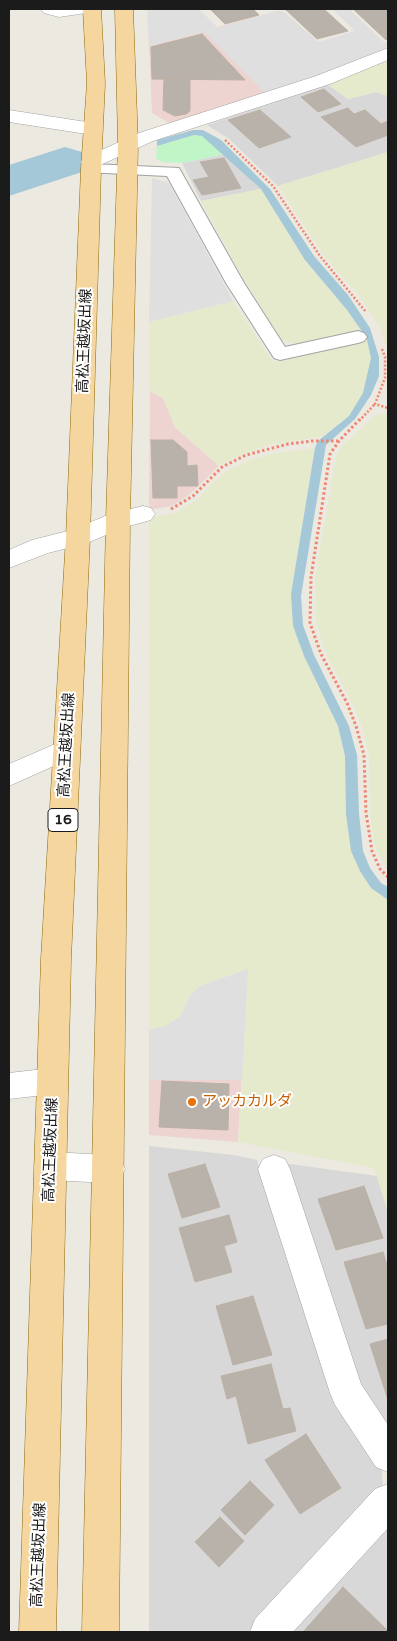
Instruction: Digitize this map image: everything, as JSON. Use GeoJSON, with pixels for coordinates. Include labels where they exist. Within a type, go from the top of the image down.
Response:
{"type":"FeatureCollection","features":[{"type":"Feature","properties":{"kind":"main road","name":"高松王越坂出線"},"geometry":{"type":"LineString","coordinates":[[37,1632],[56,959],[78,537],[91,166],[96,83],[92,9]]}},
{"type":"Feature","properties":{"kind":"main road"},"geometry":{"type":"LineString","coordinates":[[100,1632],[109,1169],[130,517],[128,157],[124,9]]}},
{"type":"Feature","properties":{"kind":"street"},"geometry":{"type":"LineString","coordinates":[[50,9],[59,12],[80,9]]}},
{"type":"Feature","properties":{"kind":"street"},"geometry":{"type":"LineString","coordinates":[[91,166],[128,157],[194,122],[323,80],[388,52]]}},
{"type":"Feature","properties":{"kind":"street"},"geometry":{"type":"LineString","coordinates":[[9,116],[93,129]]}},
{"type":"Feature","properties":{"kind":"street"},"geometry":{"type":"LineString","coordinates":[[9,560],[41,546],[78,537],[130,517]]}},
{"type":"Feature","properties":{"kind":"street"},"geometry":{"type":"LineString","coordinates":[[9,776],[67,749]]}},
{"type":"Feature","properties":{"kind":"street"},"geometry":{"type":"LineString","coordinates":[[9,1086],[53,1081]]}},
{"type":"Feature","properties":{"kind":"street"},"geometry":{"type":"LineString","coordinates":[[50,1166],[109,1169]]}},
{"type":"Feature","properties":{"kind":"street"},"geometry":{"type":"LineString","coordinates":[[274,1169],[347,1393],[388,1455]]}},
{"type":"Feature","properties":{"kind":"street"},"geometry":{"type":"LineString","coordinates":[[268,1632],[388,1502]]}},
{"type":"Feature","properties":{"kind":"lane"},"geometry":{"type":"LineString","coordinates":[[91,166],[128,157],[173,171],[235,283],[280,354],[358,337]]}},
{"type":"Feature","properties":{"kind":"path"},"geometry":{"type":"LineString","coordinates":[[194,122],[226,140],[273,186],[320,256],[353,294],[370,319]]}},
{"type":"Feature","properties":{"kind":"path"},"geometry":{"type":"LineString","coordinates":[[380,342],[385,357],[385,378],[375,404],[338,441],[330,454],[310,577],[310,623],[322,654],[347,703],[356,726],[364,755],[366,813],[372,851],[380,869],[388,876]]}},
{"type":"Feature","properties":{"kind":"path"},"geometry":{"type":"LineString","coordinates":[[375,404],[388,408]]}},
{"type":"Feature","properties":{"kind":"path"},"geometry":{"type":"LineString","coordinates":[[130,517],[172,508],[194,496],[222,467],[246,456],[274,447],[312,441],[338,441]]}},
{"type":"Feature","properties":{"kind":"shaded area"},"geometry":{"type":"Polygon","coordinates":[[[147,9],[199,9],[218,28],[277,11],[284,12],[318,42],[355,31],[332,9],[349,9],[384,42],[388,42],[388,47],[310,80],[266,94],[204,32],[149,46],[147,9]]]}},
{"type":"Feature","properties":{"kind":"shaded area"},"geometry":{"type":"Polygon","coordinates":[[[277,11],[284,12],[345,66],[171,124],[152,113],[149,46],[277,11]]]}},
{"type":"Feature","properties":{"kind":"shaded area"},"geometry":{"type":"Polygon","coordinates":[[[327,84],[348,99],[376,92],[388,96],[388,152],[278,186],[229,139],[207,125],[327,84]]]}},
{"type":"Feature","properties":{"kind":"shaded area"},"geometry":{"type":"Polygon","coordinates":[[[225,154],[261,189],[201,201],[182,163],[225,154]]]}},
{"type":"Feature","properties":{"kind":"shaded area"},"geometry":{"type":"Polygon","coordinates":[[[152,178],[169,183],[233,301],[149,322],[152,178]]]}},
{"type":"Feature","properties":{"kind":"shaded area"},"geometry":{"type":"Polygon","coordinates":[[[150,391],[163,398],[175,427],[219,466],[190,494],[172,506],[149,510],[150,391]]]}},
{"type":"Feature","properties":{"kind":"shaded area"},"geometry":{"type":"Polygon","coordinates":[[[248,969],[238,1142],[149,1135],[149,1030],[165,1026],[248,969]]]}},
{"type":"Feature","properties":{"kind":"shaded area"},"geometry":{"type":"Polygon","coordinates":[[[248,969],[242,1080],[149,1080],[149,1030],[165,1026],[181,1016],[189,997],[200,986],[248,969]]]}},
{"type":"Feature","properties":{"kind":"shaded area"},"geometry":{"type":"Polygon","coordinates":[[[149,1146],[234,1155],[257,1160],[336,1400],[382,1470],[383,1497],[257,1632],[150,1632],[149,1629],[149,1146]]]}},
{"type":"Feature","properties":{"kind":"shaded area"},"geometry":{"type":"Polygon","coordinates":[[[283,1163],[377,1176],[388,1212],[388,1430],[358,1388],[283,1163]]]}},
{"type":"Feature","properties":{"kind":"shaded area"},"geometry":{"type":"Polygon","coordinates":[[[388,1528],[388,1632],[290,1632],[388,1528]]]}},
{"type":"Feature","properties":{"kind":"green space"},"geometry":{"type":"Polygon","coordinates":[[[388,60],[388,96],[376,92],[348,99],[327,84],[388,60]]]}},
{"type":"Feature","properties":{"kind":"green space"},"geometry":{"type":"Polygon","coordinates":[[[194,135],[203,136],[225,154],[182,163],[162,162],[156,158],[157,146],[194,135]]]}},
{"type":"Feature","properties":{"kind":"green space"},"geometry":{"type":"Polygon","coordinates":[[[388,152],[388,354],[380,327],[357,293],[324,256],[278,186],[388,152]]]}},
{"type":"Feature","properties":{"kind":"green space"},"geometry":{"type":"Polygon","coordinates":[[[261,189],[305,260],[347,310],[361,330],[299,345],[281,340],[243,278],[201,201],[261,189]]]}},
{"type":"Feature","properties":{"kind":"green space"},"geometry":{"type":"Polygon","coordinates":[[[233,301],[273,362],[367,340],[371,358],[363,393],[349,416],[323,436],[265,446],[242,454],[219,466],[175,427],[163,398],[150,391],[149,322],[233,301]]]}},
{"type":"Feature","properties":{"kind":"green space"},"geometry":{"type":"Polygon","coordinates":[[[388,413],[388,870],[376,851],[370,813],[369,756],[362,727],[352,703],[326,654],[316,622],[315,577],[336,456],[341,447],[376,415],[388,413]]]}},
{"type":"Feature","properties":{"kind":"green space"},"geometry":{"type":"Polygon","coordinates":[[[315,448],[291,594],[293,626],[304,656],[338,726],[345,756],[346,814],[351,851],[371,888],[388,900],[388,1212],[374,1168],[238,1142],[248,970],[189,997],[181,1016],[165,1026],[149,1030],[149,518],[175,513],[198,499],[212,483],[227,471],[250,460],[270,454],[315,448]]]}},
{"type":"Feature","properties":{"kind":"water"},"geometry":{"type":"Polygon","coordinates":[[[193,130],[203,130],[221,140],[270,189],[314,256],[348,295],[370,328],[379,357],[379,376],[371,395],[355,419],[326,445],[301,596],[303,625],[314,655],[349,726],[357,755],[359,813],[363,851],[370,868],[381,883],[388,887],[388,900],[371,888],[360,871],[351,851],[346,814],[345,756],[338,726],[304,656],[293,626],[291,594],[315,448],[318,441],[349,416],[363,393],[371,358],[367,340],[347,310],[305,260],[261,189],[202,136],[194,135],[157,146],[157,140],[193,130]]]}},
{"type":"Feature","properties":{"kind":"building"},"geometry":{"type":"Polygon","coordinates":[[[210,9],[253,9],[259,15],[225,24],[210,9]]]}},
{"type":"Feature","properties":{"kind":"building"},"geometry":{"type":"Polygon","coordinates":[[[285,9],[324,9],[348,31],[317,39],[285,9]]]}},
{"type":"Feature","properties":{"kind":"building"},"geometry":{"type":"Polygon","coordinates":[[[353,9],[388,9],[388,39],[386,40],[353,9]]]}},
{"type":"Feature","properties":{"kind":"building"},"geometry":{"type":"Polygon","coordinates":[[[202,34],[245,80],[152,79],[151,47],[202,34]]]}},
{"type":"Feature","properties":{"kind":"building"},"geometry":{"type":"Polygon","coordinates":[[[164,79],[190,80],[190,111],[186,114],[175,116],[163,110],[164,79]]]}},
{"type":"Feature","properties":{"kind":"building"},"geometry":{"type":"Polygon","coordinates":[[[324,89],[341,104],[318,112],[301,97],[324,89]]]}},
{"type":"Feature","properties":{"kind":"building"},"geometry":{"type":"Polygon","coordinates":[[[348,108],[354,114],[365,110],[381,124],[388,121],[388,135],[356,147],[321,117],[348,108]]]}},
{"type":"Feature","properties":{"kind":"building"},"geometry":{"type":"Polygon","coordinates":[[[260,110],[291,137],[259,148],[228,120],[260,110]]]}},
{"type":"Feature","properties":{"kind":"building"},"geometry":{"type":"Polygon","coordinates":[[[224,158],[241,188],[202,195],[193,180],[209,177],[200,162],[224,158]]]}},
{"type":"Feature","properties":{"kind":"building"},"geometry":{"type":"Polygon","coordinates":[[[151,440],[173,440],[187,452],[187,466],[197,465],[198,486],[177,486],[177,498],[153,498],[151,440]]]}},
{"type":"Feature","properties":{"kind":"building"},"geometry":{"type":"Polygon","coordinates":[[[162,1081],[229,1084],[228,1130],[159,1127],[162,1081]]]}},
{"type":"Feature","properties":{"kind":"building"},"geometry":{"type":"Polygon","coordinates":[[[205,1164],[220,1207],[182,1218],[168,1174],[205,1164]]]}},
{"type":"Feature","properties":{"kind":"building"},"geometry":{"type":"Polygon","coordinates":[[[364,1186],[383,1238],[336,1250],[318,1199],[364,1186]]]}},
{"type":"Feature","properties":{"kind":"building"},"geometry":{"type":"Polygon","coordinates":[[[229,1215],[237,1242],[224,1246],[232,1272],[195,1282],[179,1228],[229,1215]]]}},
{"type":"Feature","properties":{"kind":"building"},"geometry":{"type":"Polygon","coordinates":[[[383,1252],[388,1269],[388,1324],[366,1329],[344,1262],[383,1252]]]}},
{"type":"Feature","properties":{"kind":"building"},"geometry":{"type":"Polygon","coordinates":[[[253,1296],[272,1355],[233,1365],[216,1306],[253,1296]]]}},
{"type":"Feature","properties":{"kind":"building"},"geometry":{"type":"Polygon","coordinates":[[[388,1339],[388,1400],[370,1344],[388,1339]]]}},
{"type":"Feature","properties":{"kind":"building"},"geometry":{"type":"Polygon","coordinates":[[[271,1364],[283,1409],[290,1408],[296,1431],[248,1444],[236,1396],[227,1399],[221,1376],[271,1364]]]}},
{"type":"Feature","properties":{"kind":"building"},"geometry":{"type":"Polygon","coordinates":[[[306,1434],[341,1488],[300,1514],[265,1460],[306,1434]]]}},
{"type":"Feature","properties":{"kind":"building"},"geometry":{"type":"Polygon","coordinates":[[[250,1481],[274,1505],[245,1535],[221,1510],[250,1481]]]}},
{"type":"Feature","properties":{"kind":"building"},"geometry":{"type":"Polygon","coordinates":[[[220,1517],[244,1541],[219,1567],[195,1542],[220,1517]]]}},
{"type":"Feature","properties":{"kind":"building"},"geometry":{"type":"Polygon","coordinates":[[[343,1587],[388,1631],[388,1632],[303,1632],[343,1587]]]}},
{"type":"Feature","properties":{"kind":"waterway"},"geometry":{"type":"LineString","coordinates":[[9,181],[65,162]]}},
{"type":"Feature","properties":{"kind":"place","name":"アッカカルダ"},"geometry":{"type":"Point","coordinates":[192,1102]}}]}
